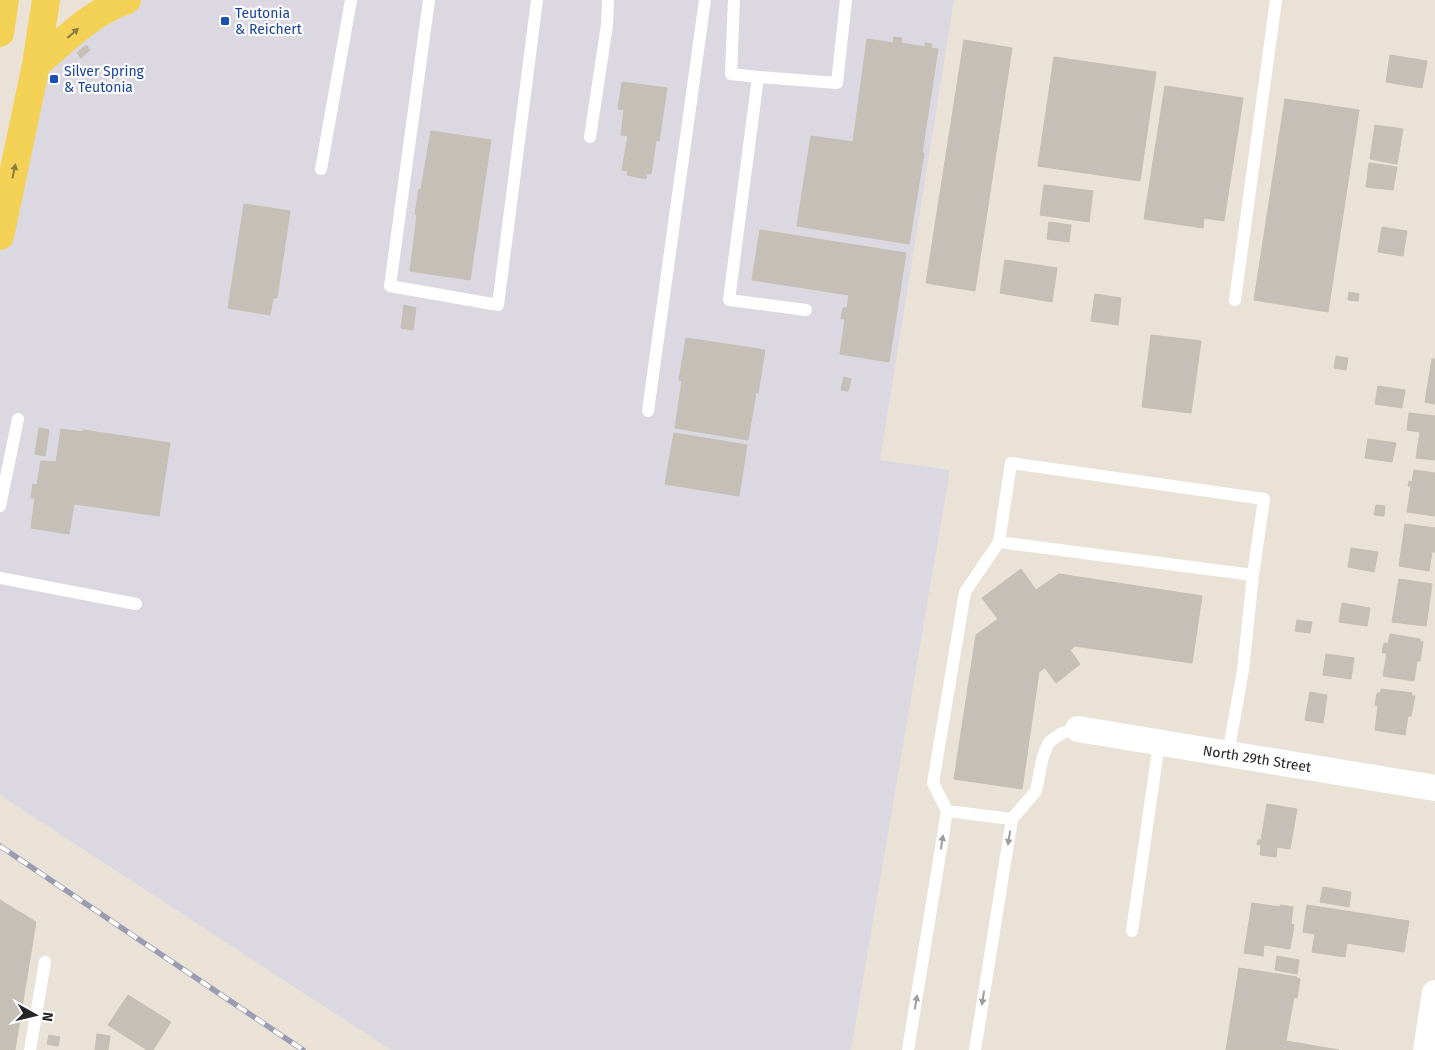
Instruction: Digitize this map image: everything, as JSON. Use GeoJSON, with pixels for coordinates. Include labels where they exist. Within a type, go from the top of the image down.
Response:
{"type":"FeatureCollection","features":[{"type":"Feature","properties":{"kind":"main road"},"geometry":{"type":"LineString","coordinates":[[0,33],[6,0]]}},
{"type":"Feature","properties":{"kind":"main road"},"geometry":{"type":"LineString","coordinates":[[0,236],[36,65],[46,0]]}},
{"type":"Feature","properties":{"kind":"main road"},"geometry":{"type":"LineString","coordinates":[[36,65],[90,18],[127,0]]}},
{"type":"Feature","properties":{"kind":"street","name":"North 29th Street"},"geometry":{"type":"LineString","coordinates":[[1078,729],[1435,788]]}},
{"type":"Feature","properties":{"kind":"street"},"geometry":{"type":"LineString","coordinates":[[1426,1050],[1435,993]]}},
{"type":"Feature","properties":{"kind":"lane"},"geometry":{"type":"LineString","coordinates":[[321,169],[351,0]]}},
{"type":"Feature","properties":{"kind":"lane"},"geometry":{"type":"LineString","coordinates":[[429,0],[390,286],[498,305],[537,0]]}},
{"type":"Feature","properties":{"kind":"lane"},"geometry":{"type":"LineString","coordinates":[[590,137],[607,25],[608,0]]}},
{"type":"Feature","properties":{"kind":"lane"},"geometry":{"type":"LineString","coordinates":[[648,411],[705,0]]}},
{"type":"Feature","properties":{"kind":"lane"},"geometry":{"type":"LineString","coordinates":[[734,0],[731,74],[837,83],[846,0]]}},
{"type":"Feature","properties":{"kind":"lane"},"geometry":{"type":"LineString","coordinates":[[1235,300],[1276,0]]}},
{"type":"Feature","properties":{"kind":"lane"},"geometry":{"type":"LineString","coordinates":[[758,77],[729,300],[806,310]]}},
{"type":"Feature","properties":{"kind":"lane"},"geometry":{"type":"LineString","coordinates":[[0,506],[18,419]]}},
{"type":"Feature","properties":{"kind":"lane"},"geometry":{"type":"LineString","coordinates":[[908,1050],[947,811],[933,783],[965,592],[998,542],[1011,463],[1264,499],[1253,575],[1243,670],[1228,754]]}},
{"type":"Feature","properties":{"kind":"lane"},"geometry":{"type":"LineString","coordinates":[[998,542],[1253,575]]}},
{"type":"Feature","properties":{"kind":"lane"},"geometry":{"type":"LineString","coordinates":[[0,578],[136,604]]}},
{"type":"Feature","properties":{"kind":"lane"},"geometry":{"type":"LineString","coordinates":[[975,1050],[1012,819],[1036,791],[1043,756],[1050,742],[1062,734],[1078,729]]}},
{"type":"Feature","properties":{"kind":"lane"},"geometry":{"type":"LineString","coordinates":[[1132,931],[1159,743]]}},
{"type":"Feature","properties":{"kind":"lane"},"geometry":{"type":"LineString","coordinates":[[947,811],[1012,819]]}},
{"type":"Feature","properties":{"kind":"lane"},"geometry":{"type":"LineString","coordinates":[[30,1050],[45,962]]}},
{"type":"Feature","properties":{"kind":"shaded area"},"geometry":{"type":"Polygon","coordinates":[[[127,0],[954,0],[880,460],[950,470],[851,1050],[391,1050],[0,795],[0,236],[36,65],[127,0]]]}},
{"type":"Feature","properties":{"kind":"building"},"geometry":{"type":"Polygon","coordinates":[[[894,37],[902,38],[901,43],[925,47],[925,43],[932,44],[931,48],[938,49],[909,244],[797,226],[811,136],[853,142],[867,39],[893,43],[894,37]]]}},
{"type":"Feature","properties":{"kind":"building"},"geometry":{"type":"Polygon","coordinates":[[[964,40],[1012,48],[975,291],[926,283],[964,40]]]}},
{"type":"Feature","properties":{"kind":"building"},"geometry":{"type":"Polygon","coordinates":[[[86,45],[90,50],[81,58],[77,53],[86,45]]]}},
{"type":"Feature","properties":{"kind":"building"},"geometry":{"type":"Polygon","coordinates":[[[1390,55],[1427,61],[1422,88],[1386,82],[1390,55]]]}},
{"type":"Feature","properties":{"kind":"building"},"geometry":{"type":"Polygon","coordinates":[[[1054,57],[1156,72],[1140,181],[1038,166],[1054,57]]]}},
{"type":"Feature","properties":{"kind":"building"},"geometry":{"type":"Polygon","coordinates":[[[622,82],[667,88],[659,141],[656,140],[651,174],[646,173],[646,179],[627,175],[628,171],[622,170],[628,136],[621,135],[624,110],[618,109],[622,82]]]}},
{"type":"Feature","properties":{"kind":"building"},"geometry":{"type":"Polygon","coordinates":[[[1165,86],[1243,98],[1224,221],[1204,218],[1203,228],[1144,219],[1165,86]]]}},
{"type":"Feature","properties":{"kind":"building"},"geometry":{"type":"Polygon","coordinates":[[[1285,99],[1359,110],[1328,312],[1254,300],[1285,99]]]}},
{"type":"Feature","properties":{"kind":"building"},"geometry":{"type":"Polygon","coordinates":[[[1375,125],[1403,129],[1397,164],[1370,159],[1375,125]]]}},
{"type":"Feature","properties":{"kind":"building"},"geometry":{"type":"Polygon","coordinates":[[[431,131],[491,140],[470,280],[410,271],[417,215],[415,214],[431,131]]]}},
{"type":"Feature","properties":{"kind":"building"},"geometry":{"type":"Polygon","coordinates":[[[1369,163],[1397,167],[1393,190],[1366,187],[1369,163]]]}},
{"type":"Feature","properties":{"kind":"building"},"geometry":{"type":"Polygon","coordinates":[[[1044,185],[1093,191],[1089,222],[1040,215],[1044,185]]]}},
{"type":"Feature","properties":{"kind":"building"},"geometry":{"type":"Polygon","coordinates":[[[244,204],[290,211],[277,298],[273,298],[270,315],[228,308],[244,204]]]}},
{"type":"Feature","properties":{"kind":"building"},"geometry":{"type":"Polygon","coordinates":[[[1049,222],[1071,225],[1069,242],[1047,239],[1049,222]]]}},
{"type":"Feature","properties":{"kind":"building"},"geometry":{"type":"Polygon","coordinates":[[[1382,227],[1407,231],[1403,256],[1378,252],[1382,227]]]}},
{"type":"Feature","properties":{"kind":"building"},"geometry":{"type":"Polygon","coordinates":[[[760,230],[906,253],[889,362],[840,354],[845,319],[841,319],[843,308],[847,308],[849,295],[752,280],[760,230]]]}},
{"type":"Feature","properties":{"kind":"building"},"geometry":{"type":"Polygon","coordinates":[[[1005,260],[1057,268],[1052,302],[1000,293],[1005,260]]]}},
{"type":"Feature","properties":{"kind":"building"},"geometry":{"type":"Polygon","coordinates":[[[1349,292],[1359,294],[1358,301],[1348,300],[1349,292]]]}},
{"type":"Feature","properties":{"kind":"building"},"geometry":{"type":"Polygon","coordinates":[[[1095,294],[1121,298],[1118,325],[1091,321],[1095,294]]]}},
{"type":"Feature","properties":{"kind":"building"},"geometry":{"type":"Polygon","coordinates":[[[404,305],[416,308],[413,330],[401,328],[404,305]]]}},
{"type":"Feature","properties":{"kind":"building"},"geometry":{"type":"Polygon","coordinates":[[[1151,335],[1201,341],[1191,413],[1142,407],[1151,335]]]}},
{"type":"Feature","properties":{"kind":"building"},"geometry":{"type":"Polygon","coordinates":[[[686,338],[765,350],[748,440],[675,428],[682,381],[679,380],[686,338]]]}},
{"type":"Feature","properties":{"kind":"building"},"geometry":{"type":"Polygon","coordinates":[[[1336,356],[1348,358],[1346,370],[1334,368],[1336,356]]]}},
{"type":"Feature","properties":{"kind":"building"},"geometry":{"type":"Polygon","coordinates":[[[1432,359],[1435,359],[1435,404],[1425,402],[1432,359]]]}},
{"type":"Feature","properties":{"kind":"building"},"geometry":{"type":"Polygon","coordinates":[[[844,377],[851,379],[848,391],[841,390],[844,377]]]}},
{"type":"Feature","properties":{"kind":"building"},"geometry":{"type":"Polygon","coordinates":[[[1378,386],[1405,390],[1402,408],[1375,404],[1378,386]]]}},
{"type":"Feature","properties":{"kind":"building"},"geometry":{"type":"Polygon","coordinates":[[[1409,413],[1435,416],[1435,460],[1416,458],[1420,432],[1407,430],[1409,413]]]}},
{"type":"Feature","properties":{"kind":"building"},"geometry":{"type":"Polygon","coordinates":[[[39,428],[49,430],[45,456],[35,454],[39,428]]]}},
{"type":"Feature","properties":{"kind":"building"},"geometry":{"type":"Polygon","coordinates":[[[61,429],[83,432],[83,430],[170,443],[159,516],[74,504],[69,534],[31,528],[35,498],[31,498],[33,484],[37,485],[41,461],[56,462],[61,429]]]}},
{"type":"Feature","properties":{"kind":"building"},"geometry":{"type":"Polygon","coordinates":[[[674,433],[747,445],[739,496],[665,484],[674,433]]]}},
{"type":"Feature","properties":{"kind":"building"},"geometry":{"type":"Polygon","coordinates":[[[1368,439],[1396,443],[1392,462],[1365,458],[1368,439]]]}},
{"type":"Feature","properties":{"kind":"building"},"geometry":{"type":"Polygon","coordinates":[[[1414,470],[1435,473],[1435,516],[1407,512],[1411,486],[1408,486],[1409,481],[1412,482],[1414,470]]]}},
{"type":"Feature","properties":{"kind":"building"},"geometry":{"type":"Polygon","coordinates":[[[1376,505],[1385,506],[1384,516],[1374,515],[1376,505]]]}},
{"type":"Feature","properties":{"kind":"building"},"geometry":{"type":"Polygon","coordinates":[[[1405,524],[1435,528],[1435,552],[1432,552],[1429,571],[1399,566],[1405,524]]]}},
{"type":"Feature","properties":{"kind":"building"},"geometry":{"type":"Polygon","coordinates":[[[1351,548],[1378,552],[1374,572],[1348,567],[1351,548]]]}},
{"type":"Feature","properties":{"kind":"building"},"geometry":{"type":"Polygon","coordinates":[[[1021,569],[1036,590],[1059,574],[1202,596],[1192,663],[1075,646],[1070,650],[1080,664],[1056,683],[1045,668],[1039,672],[1022,789],[954,779],[976,635],[998,619],[982,598],[1021,569]]]}},
{"type":"Feature","properties":{"kind":"building"},"geometry":{"type":"Polygon","coordinates":[[[1399,579],[1432,584],[1426,626],[1392,622],[1399,579]]]}},
{"type":"Feature","properties":{"kind":"building"},"geometry":{"type":"Polygon","coordinates":[[[1342,603],[1370,608],[1367,626],[1339,622],[1342,603]]]}},
{"type":"Feature","properties":{"kind":"building"},"geometry":{"type":"Polygon","coordinates":[[[1297,620],[1312,622],[1310,633],[1295,631],[1297,620]]]}},
{"type":"Feature","properties":{"kind":"building"},"geometry":{"type":"Polygon","coordinates":[[[1390,634],[1420,639],[1423,642],[1420,661],[1417,661],[1414,681],[1383,676],[1387,653],[1382,653],[1384,643],[1388,644],[1390,634]]]}},
{"type":"Feature","properties":{"kind":"building"},"geometry":{"type":"Polygon","coordinates":[[[1326,654],[1354,658],[1351,679],[1323,675],[1326,654]]]}},
{"type":"Feature","properties":{"kind":"building"},"geometry":{"type":"Polygon","coordinates":[[[1381,689],[1412,693],[1411,696],[1415,696],[1411,716],[1408,716],[1405,735],[1375,730],[1378,706],[1375,705],[1377,693],[1380,693],[1381,689]]]}},
{"type":"Feature","properties":{"kind":"building"},"geometry":{"type":"Polygon","coordinates":[[[1310,692],[1327,695],[1323,723],[1305,720],[1310,692]]]}},
{"type":"Feature","properties":{"kind":"building"},"geometry":{"type":"Polygon","coordinates":[[[1267,804],[1297,809],[1290,849],[1277,847],[1276,857],[1260,855],[1261,845],[1257,844],[1258,840],[1261,840],[1267,804]]]}},
{"type":"Feature","properties":{"kind":"building"},"geometry":{"type":"Polygon","coordinates":[[[1323,887],[1351,892],[1349,907],[1320,902],[1323,887]]]}},
{"type":"Feature","properties":{"kind":"building"},"geometry":{"type":"Polygon","coordinates":[[[0,900],[36,922],[15,1050],[0,1050],[0,900]]]}},
{"type":"Feature","properties":{"kind":"building"},"geometry":{"type":"Polygon","coordinates":[[[1252,903],[1293,907],[1291,924],[1294,925],[1290,949],[1264,945],[1263,956],[1244,953],[1252,903]]]}},
{"type":"Feature","properties":{"kind":"building"},"geometry":{"type":"Polygon","coordinates":[[[1307,905],[1409,921],[1404,952],[1347,943],[1345,957],[1312,952],[1315,934],[1303,932],[1307,905]]]}},
{"type":"Feature","properties":{"kind":"building"},"geometry":{"type":"Polygon","coordinates":[[[1277,956],[1299,960],[1297,974],[1275,970],[1277,956]]]}},
{"type":"Feature","properties":{"kind":"building"},"geometry":{"type":"Polygon","coordinates":[[[1239,968],[1300,979],[1297,998],[1294,997],[1286,1041],[1339,1050],[1226,1050],[1239,968]]]}},
{"type":"Feature","properties":{"kind":"building"},"geometry":{"type":"Polygon","coordinates":[[[128,995],[171,1022],[153,1050],[147,1050],[108,1025],[128,995]]]}},
{"type":"Feature","properties":{"kind":"building"},"geometry":{"type":"Polygon","coordinates":[[[97,1034],[110,1036],[108,1050],[95,1050],[97,1034]]]}},
{"type":"Feature","properties":{"kind":"building"},"geometry":{"type":"Polygon","coordinates":[[[49,1035],[60,1037],[58,1046],[47,1044],[49,1035]]]}},
{"type":"Feature","properties":{"kind":"railway"},"geometry":{"type":"LineString","coordinates":[[0,846],[303,1050]]}},
{"type":"Feature","properties":{"kind":"place","name":"Teutonia & Reichert"},"geometry":{"type":"Point","coordinates":[225,21]}},
{"type":"Feature","properties":{"kind":"place","name":"Silver Spring & Teutonia"},"geometry":{"type":"Point","coordinates":[54,79]}}]}
